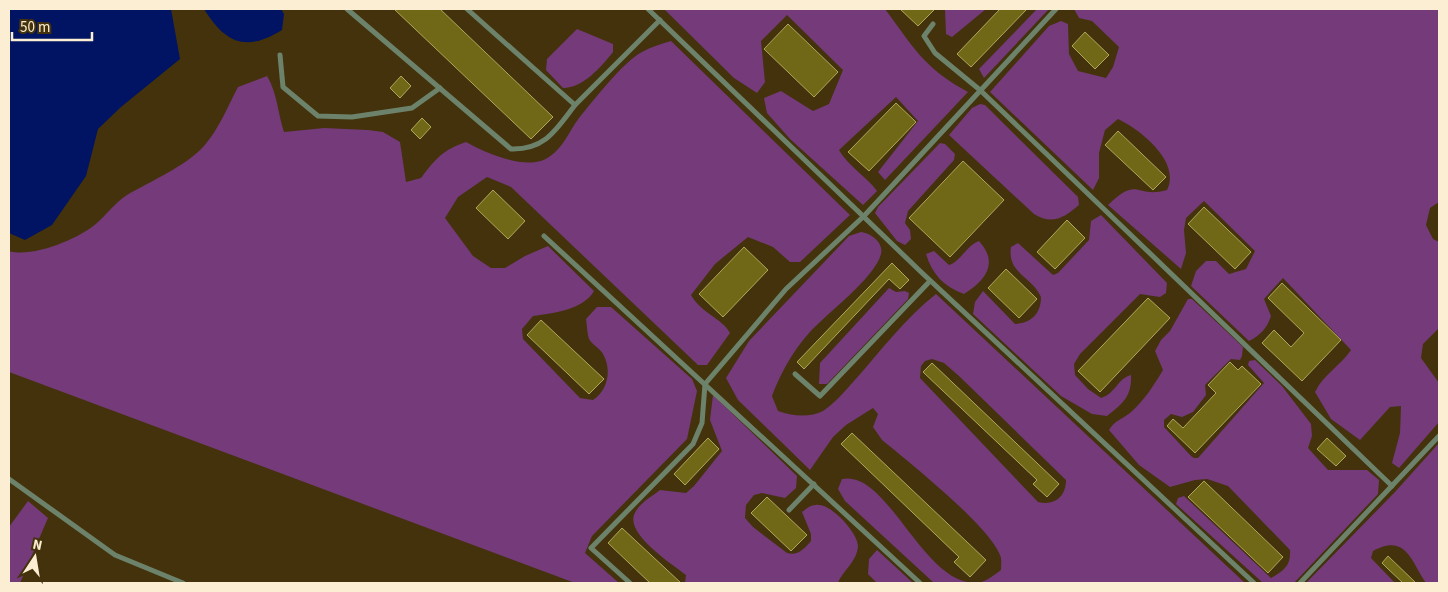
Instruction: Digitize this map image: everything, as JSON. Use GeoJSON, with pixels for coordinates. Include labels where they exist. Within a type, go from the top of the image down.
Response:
{"type":"FeatureCollection","features":[{"type":"Feature","properties":{"kind":"lane"},"geometry":{"type":"LineString","coordinates":[[346,9],[511,149],[526,150],[551,136],[574,105],[660,20]]}},
{"type":"Feature","properties":{"kind":"lane"},"geometry":{"type":"LineString","coordinates":[[467,9],[574,105]]}},
{"type":"Feature","properties":{"kind":"lane"},"geometry":{"type":"LineString","coordinates":[[648,9],[930,281],[1254,583]]}},
{"type":"Feature","properties":{"kind":"lane"},"geometry":{"type":"LineString","coordinates":[[630,583],[591,548],[692,444],[702,423],[705,384],[786,289],[864,216],[1056,9]]}},
{"type":"Feature","properties":{"kind":"lane"},"geometry":{"type":"LineString","coordinates":[[933,24],[924,36],[935,53],[980,90],[1392,486]]}},
{"type":"Feature","properties":{"kind":"lane"},"geometry":{"type":"LineString","coordinates":[[280,55],[283,87],[318,116],[352,117],[412,108],[440,88]]}},
{"type":"Feature","properties":{"kind":"lane"},"geometry":{"type":"LineString","coordinates":[[544,236],[920,583]]}},
{"type":"Feature","properties":{"kind":"lane"},"geometry":{"type":"LineString","coordinates":[[795,374],[820,396],[930,281]]}},
{"type":"Feature","properties":{"kind":"lane"},"geometry":{"type":"LineString","coordinates":[[1300,583],[1439,436]]}},
{"type":"Feature","properties":{"kind":"lane"},"geometry":{"type":"LineString","coordinates":[[9,479],[115,555],[183,583]]}},
{"type":"Feature","properties":{"kind":"lane"},"geometry":{"type":"LineString","coordinates":[[790,510],[814,484]]}},
{"type":"Feature","properties":{"kind":"shaded area"},"geometry":{"type":"Polygon","coordinates":[[[9,9],[171,9],[180,59],[121,107],[98,129],[86,176],[52,225],[25,240],[9,233],[9,9]]]}},
{"type":"Feature","properties":{"kind":"shaded area"},"geometry":{"type":"Polygon","coordinates":[[[204,9],[281,9],[284,14],[282,30],[258,41],[238,41],[220,30],[204,9]]]}},
{"type":"Feature","properties":{"kind":"shaded area"},"geometry":{"type":"Polygon","coordinates":[[[664,9],[885,9],[912,46],[930,65],[968,92],[885,180],[878,172],[918,121],[896,97],[839,150],[847,161],[877,191],[863,205],[790,139],[767,113],[764,98],[781,91],[813,111],[829,104],[843,70],[787,15],[761,41],[765,82],[757,93],[734,78],[664,9]]]}},
{"type":"Feature","properties":{"kind":"shaded area"},"geometry":{"type":"Polygon","coordinates":[[[945,9],[986,9],[952,37],[946,34],[945,9]]]}},
{"type":"Feature","properties":{"kind":"shaded area"},"geometry":{"type":"Polygon","coordinates":[[[1037,9],[1049,9],[984,78],[979,69],[1037,9]]]}},
{"type":"Feature","properties":{"kind":"shaded area"},"geometry":{"type":"Polygon","coordinates":[[[1074,9],[1439,9],[1439,202],[1430,208],[1426,225],[1433,239],[1439,242],[1439,328],[1423,344],[1421,358],[1439,383],[1439,422],[1399,468],[1392,463],[1400,433],[1401,406],[1390,407],[1360,440],[1331,419],[1315,392],[1322,381],[1351,350],[1283,278],[1264,299],[1271,316],[1268,324],[1260,334],[1249,341],[1191,286],[1196,271],[1206,261],[1216,261],[1229,274],[1246,269],[1255,251],[1204,201],[1186,218],[1184,230],[1186,253],[1181,269],[1108,205],[1118,196],[1132,189],[1149,192],[1167,190],[1170,179],[1164,158],[1147,139],[1118,119],[1105,130],[1099,153],[1099,178],[1093,190],[990,92],[1049,26],[1061,21],[1068,24],[1069,54],[1078,71],[1106,78],[1113,67],[1119,47],[1092,21],[1079,18],[1074,9]]]}},
{"type":"Feature","properties":{"kind":"shaded area"},"geometry":{"type":"Polygon","coordinates":[[[577,29],[613,44],[613,52],[591,76],[578,84],[563,88],[546,70],[547,59],[577,29]]]}},
{"type":"Feature","properties":{"kind":"shaded area"},"geometry":{"type":"Polygon","coordinates":[[[671,41],[850,215],[800,262],[790,262],[773,247],[748,237],[715,264],[691,295],[701,307],[722,323],[730,333],[707,365],[698,365],[511,187],[487,177],[458,197],[445,218],[473,256],[491,268],[505,268],[525,256],[548,246],[594,291],[583,302],[567,310],[533,316],[522,329],[523,339],[580,398],[593,400],[602,391],[607,379],[606,360],[602,352],[590,341],[587,332],[586,319],[597,307],[611,307],[692,379],[697,391],[687,439],[592,536],[585,553],[619,583],[575,583],[9,372],[9,251],[30,252],[55,246],[79,235],[97,223],[127,195],[188,160],[204,146],[214,132],[238,87],[267,76],[275,96],[284,132],[324,128],[383,132],[400,142],[406,182],[421,178],[440,156],[451,148],[466,142],[496,156],[519,162],[530,163],[549,157],[562,144],[592,102],[627,64],[645,50],[671,41]]]}},
{"type":"Feature","properties":{"kind":"shaded area"},"geometry":{"type":"Polygon","coordinates":[[[980,104],[985,105],[1078,197],[1079,205],[1058,218],[1047,219],[1034,214],[949,135],[972,108],[980,104]]]}},
{"type":"Feature","properties":{"kind":"shaded area"},"geometry":{"type":"Polygon","coordinates":[[[940,143],[945,144],[955,154],[954,160],[908,211],[905,223],[910,230],[911,239],[905,245],[897,241],[875,213],[878,207],[940,143]]]}},
{"type":"Feature","properties":{"kind":"shaded area"},"geometry":{"type":"Polygon","coordinates":[[[1101,215],[1167,283],[1166,293],[1160,297],[1140,294],[1080,354],[1074,364],[1075,375],[1088,389],[1101,398],[1110,393],[1123,379],[1131,375],[1128,394],[1118,407],[1107,416],[1092,414],[1061,396],[973,314],[975,302],[983,291],[1015,324],[1030,320],[1037,313],[1041,297],[1032,284],[1016,269],[1011,256],[1011,247],[1018,243],[1053,275],[1058,273],[1089,240],[1091,221],[1101,215]]]}},
{"type":"Feature","properties":{"kind":"shaded area"},"geometry":{"type":"Polygon","coordinates":[[[861,232],[869,234],[879,242],[881,254],[877,264],[860,285],[809,333],[792,355],[772,396],[778,411],[795,415],[806,415],[823,411],[847,389],[903,324],[936,294],[1245,583],[977,583],[987,580],[1001,570],[1001,557],[993,543],[981,528],[947,495],[882,440],[873,427],[878,414],[873,408],[846,425],[833,437],[810,470],[738,400],[726,378],[749,341],[849,236],[861,232]],[[932,359],[925,361],[921,366],[920,378],[1038,502],[1049,503],[1058,499],[1064,491],[1066,480],[944,363],[932,359]]]}},
{"type":"Feature","properties":{"kind":"shaded area"},"geometry":{"type":"Polygon","coordinates":[[[979,241],[985,249],[989,264],[984,277],[964,294],[950,288],[935,274],[926,254],[934,251],[949,265],[957,260],[974,243],[979,241]]]}},
{"type":"Feature","properties":{"kind":"shaded area"},"geometry":{"type":"Polygon","coordinates":[[[889,288],[896,292],[905,291],[909,293],[908,299],[827,384],[819,384],[820,363],[889,288]]]}},
{"type":"Feature","properties":{"kind":"shaded area"},"geometry":{"type":"Polygon","coordinates":[[[1188,299],[1192,299],[1243,347],[1240,360],[1231,359],[1205,385],[1206,395],[1193,412],[1182,417],[1171,414],[1164,420],[1164,427],[1191,456],[1198,458],[1264,383],[1248,365],[1249,361],[1255,360],[1282,386],[1311,424],[1312,436],[1308,448],[1328,470],[1367,470],[1379,480],[1378,494],[1294,583],[1263,583],[1176,504],[1178,498],[1184,496],[1271,578],[1286,567],[1290,550],[1228,486],[1207,479],[1195,480],[1170,487],[1139,465],[1109,430],[1140,403],[1163,370],[1155,351],[1161,340],[1170,331],[1188,299]]]}},
{"type":"Feature","properties":{"kind":"shaded area"},"geometry":{"type":"Polygon","coordinates":[[[713,395],[797,476],[796,488],[785,498],[762,493],[754,495],[746,505],[745,518],[753,527],[787,553],[794,554],[798,553],[811,541],[811,534],[802,512],[816,505],[824,506],[831,510],[849,527],[854,534],[858,546],[853,561],[838,583],[685,583],[686,575],[652,548],[637,531],[634,515],[642,504],[660,490],[686,493],[694,486],[722,451],[710,420],[713,395]]]}},
{"type":"Feature","properties":{"kind":"shaded area"},"geometry":{"type":"Polygon","coordinates":[[[1439,443],[1439,583],[1426,583],[1406,552],[1400,547],[1393,545],[1384,546],[1373,551],[1371,558],[1395,583],[1306,583],[1395,492],[1439,443]]]}},
{"type":"Feature","properties":{"kind":"shaded area"},"geometry":{"type":"Polygon","coordinates":[[[842,479],[859,481],[875,491],[922,548],[939,566],[957,579],[977,583],[934,583],[845,501],[838,489],[842,479]]]}},
{"type":"Feature","properties":{"kind":"shaded area"},"geometry":{"type":"Polygon","coordinates":[[[28,501],[48,518],[20,583],[9,583],[9,527],[28,501]]]}},
{"type":"Feature","properties":{"kind":"shaded area"},"geometry":{"type":"Polygon","coordinates":[[[877,550],[913,583],[877,583],[868,574],[869,559],[877,550]]]}},
{"type":"Feature","properties":{"kind":"building"},"geometry":{"type":"Polygon","coordinates":[[[394,9],[440,9],[553,117],[531,139],[394,9]]]}},
{"type":"Feature","properties":{"kind":"building"},"geometry":{"type":"Polygon","coordinates":[[[900,9],[935,9],[918,26],[900,9]]]}},
{"type":"Feature","properties":{"kind":"building"},"geometry":{"type":"Polygon","coordinates":[[[1000,9],[1027,9],[971,67],[957,54],[1000,9]]]}},
{"type":"Feature","properties":{"kind":"building"},"geometry":{"type":"Polygon","coordinates":[[[788,24],[838,72],[814,97],[764,49],[788,24]]]}},
{"type":"Feature","properties":{"kind":"building"},"geometry":{"type":"Polygon","coordinates":[[[1085,32],[1109,55],[1095,69],[1072,46],[1085,32]]]}},
{"type":"Feature","properties":{"kind":"building"},"geometry":{"type":"Polygon","coordinates":[[[401,76],[411,86],[400,98],[390,88],[401,76]]]}},
{"type":"Feature","properties":{"kind":"building"},"geometry":{"type":"Polygon","coordinates":[[[896,103],[916,122],[869,171],[848,152],[896,103]]]}},
{"type":"Feature","properties":{"kind":"building"},"geometry":{"type":"Polygon","coordinates":[[[422,118],[431,127],[420,139],[411,130],[422,118]]]}},
{"type":"Feature","properties":{"kind":"building"},"geometry":{"type":"Polygon","coordinates":[[[1118,131],[1166,177],[1153,190],[1105,145],[1118,131]]]}},
{"type":"Feature","properties":{"kind":"building"},"geometry":{"type":"Polygon","coordinates":[[[963,161],[1004,200],[950,257],[909,218],[963,161]]]}},
{"type":"Feature","properties":{"kind":"building"},"geometry":{"type":"Polygon","coordinates":[[[493,190],[525,221],[508,239],[476,208],[493,190]]]}},
{"type":"Feature","properties":{"kind":"building"},"geometry":{"type":"Polygon","coordinates":[[[1204,207],[1251,252],[1235,269],[1188,224],[1204,207]]]}},
{"type":"Feature","properties":{"kind":"building"},"geometry":{"type":"Polygon","coordinates":[[[1067,220],[1085,238],[1055,269],[1037,252],[1067,220]]]}},
{"type":"Feature","properties":{"kind":"building"},"geometry":{"type":"Polygon","coordinates":[[[744,247],[768,270],[723,317],[699,294],[744,247]]]}},
{"type":"Feature","properties":{"kind":"building"},"geometry":{"type":"Polygon","coordinates":[[[892,263],[909,280],[900,289],[889,279],[804,369],[797,362],[892,263]]]}},
{"type":"Feature","properties":{"kind":"building"},"geometry":{"type":"Polygon","coordinates":[[[1006,269],[1037,299],[1019,318],[988,288],[1006,269]]]}},
{"type":"Feature","properties":{"kind":"building"},"geometry":{"type":"Polygon","coordinates":[[[1282,283],[1341,340],[1302,381],[1262,343],[1274,330],[1291,347],[1304,333],[1268,298],[1282,283]]]}},
{"type":"Feature","properties":{"kind":"building"},"geometry":{"type":"Polygon","coordinates":[[[1148,298],[1170,318],[1100,392],[1078,371],[1148,298]]]}},
{"type":"Feature","properties":{"kind":"building"},"geometry":{"type":"Polygon","coordinates":[[[541,320],[604,379],[589,394],[527,335],[541,320]]]}},
{"type":"Feature","properties":{"kind":"building"},"geometry":{"type":"Polygon","coordinates":[[[1230,362],[1238,370],[1242,366],[1261,384],[1195,453],[1167,426],[1173,419],[1183,428],[1216,393],[1208,385],[1230,362]]]}},
{"type":"Feature","properties":{"kind":"building"},"geometry":{"type":"Polygon","coordinates":[[[932,363],[1059,484],[1047,497],[1033,484],[1037,480],[923,372],[932,363]]]}},
{"type":"Feature","properties":{"kind":"building"},"geometry":{"type":"Polygon","coordinates":[[[852,433],[986,560],[970,577],[954,562],[959,557],[841,444],[852,433]]]}},
{"type":"Feature","properties":{"kind":"building"},"geometry":{"type":"Polygon","coordinates":[[[708,438],[719,449],[685,485],[674,474],[708,438]]]}},
{"type":"Feature","properties":{"kind":"building"},"geometry":{"type":"Polygon","coordinates":[[[1327,438],[1346,456],[1336,466],[1317,449],[1327,438]]]}},
{"type":"Feature","properties":{"kind":"building"},"geometry":{"type":"Polygon","coordinates":[[[1204,481],[1283,557],[1268,573],[1188,497],[1204,481]]]}},
{"type":"Feature","properties":{"kind":"building"},"geometry":{"type":"Polygon","coordinates":[[[767,497],[807,535],[791,551],[751,513],[767,497]]]}},
{"type":"Feature","properties":{"kind":"building"},"geometry":{"type":"Polygon","coordinates":[[[622,528],[681,583],[650,583],[608,543],[622,528]]]}},
{"type":"Feature","properties":{"kind":"building"},"geometry":{"type":"Polygon","coordinates":[[[1388,556],[1416,583],[1403,583],[1387,568],[1382,563],[1388,556]]]}}]}
